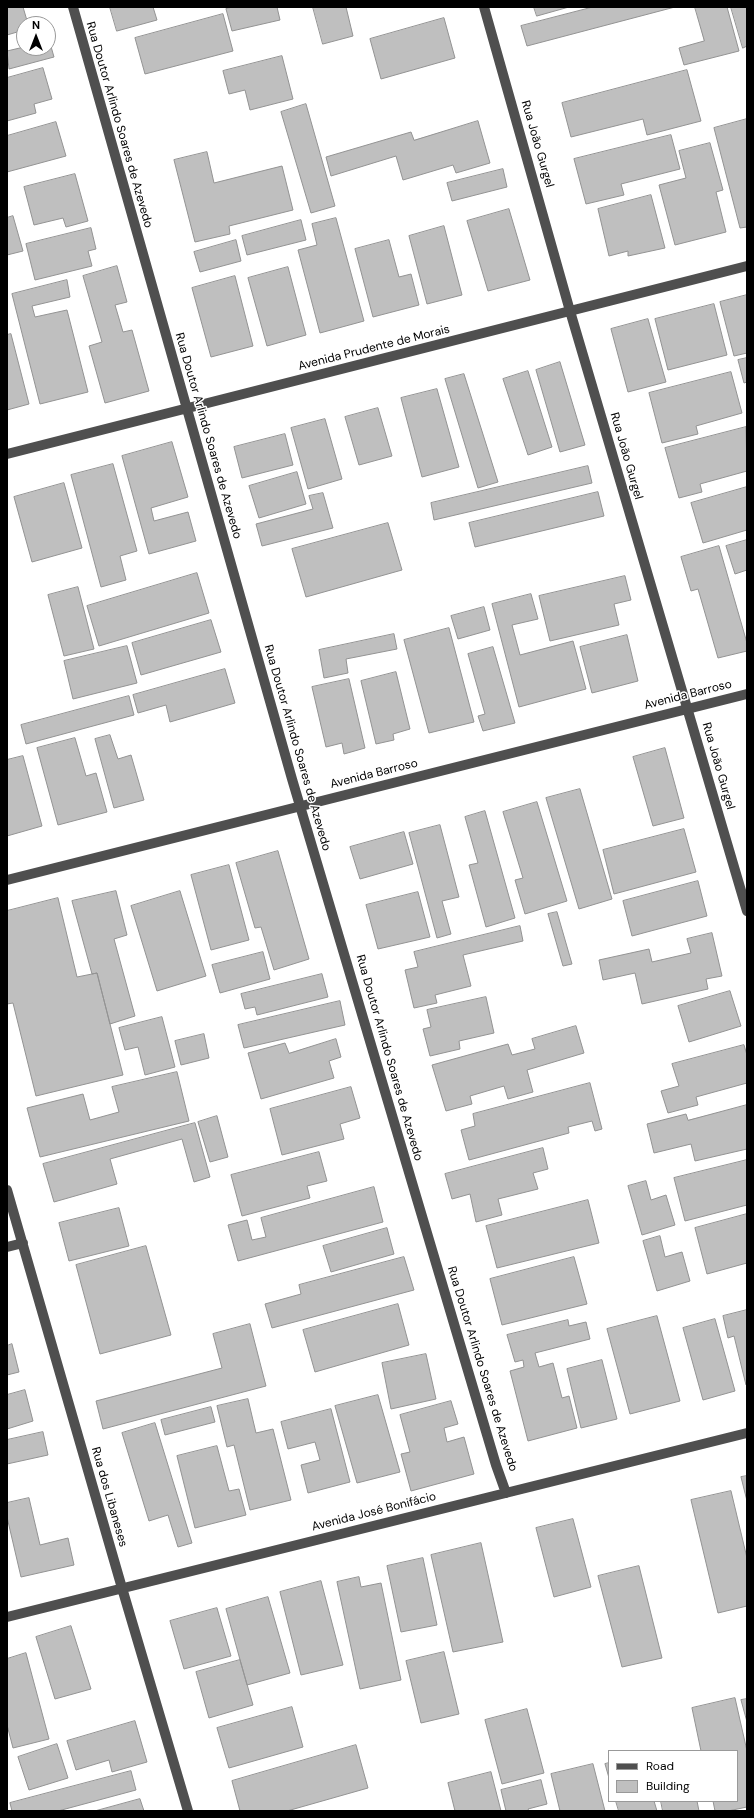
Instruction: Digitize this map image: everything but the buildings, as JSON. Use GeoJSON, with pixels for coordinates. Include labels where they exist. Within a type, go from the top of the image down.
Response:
{"type":"FeatureCollection","features":[{"type":"Feature","properties":{"kind":"street","name":"Rua Doutor Arlindo Soares de Azevedo"},"geometry":{"type":"LineString","coordinates":[[73,7],[186,409],[301,806],[494,1458],[506,1493]]}},
{"type":"Feature","properties":{"kind":"street","name":"Rua João Gurgel"},"geometry":{"type":"LineString","coordinates":[[484,7],[570,311],[747,911]]}},
{"type":"Feature","properties":{"kind":"street","name":"Avenida Prudente de Morais"},"geometry":{"type":"LineString","coordinates":[[7,454],[747,266]]}},
{"type":"Feature","properties":{"kind":"street","name":"Avenida Barroso"},"geometry":{"type":"LineString","coordinates":[[7,880],[747,694]]}},
{"type":"Feature","properties":{"kind":"street","name":"Rua dos Libaneses"},"geometry":{"type":"LineString","coordinates":[[7,1190],[188,1811]]}},
{"type":"Feature","properties":{"kind":"street"},"geometry":{"type":"LineString","coordinates":[[7,1247],[23,1243]]}},
{"type":"Feature","properties":{"kind":"street","name":"Avenida José Bonifácio"},"geometry":{"type":"LineString","coordinates":[[7,1618],[122,1588],[747,1433]]}}]}
